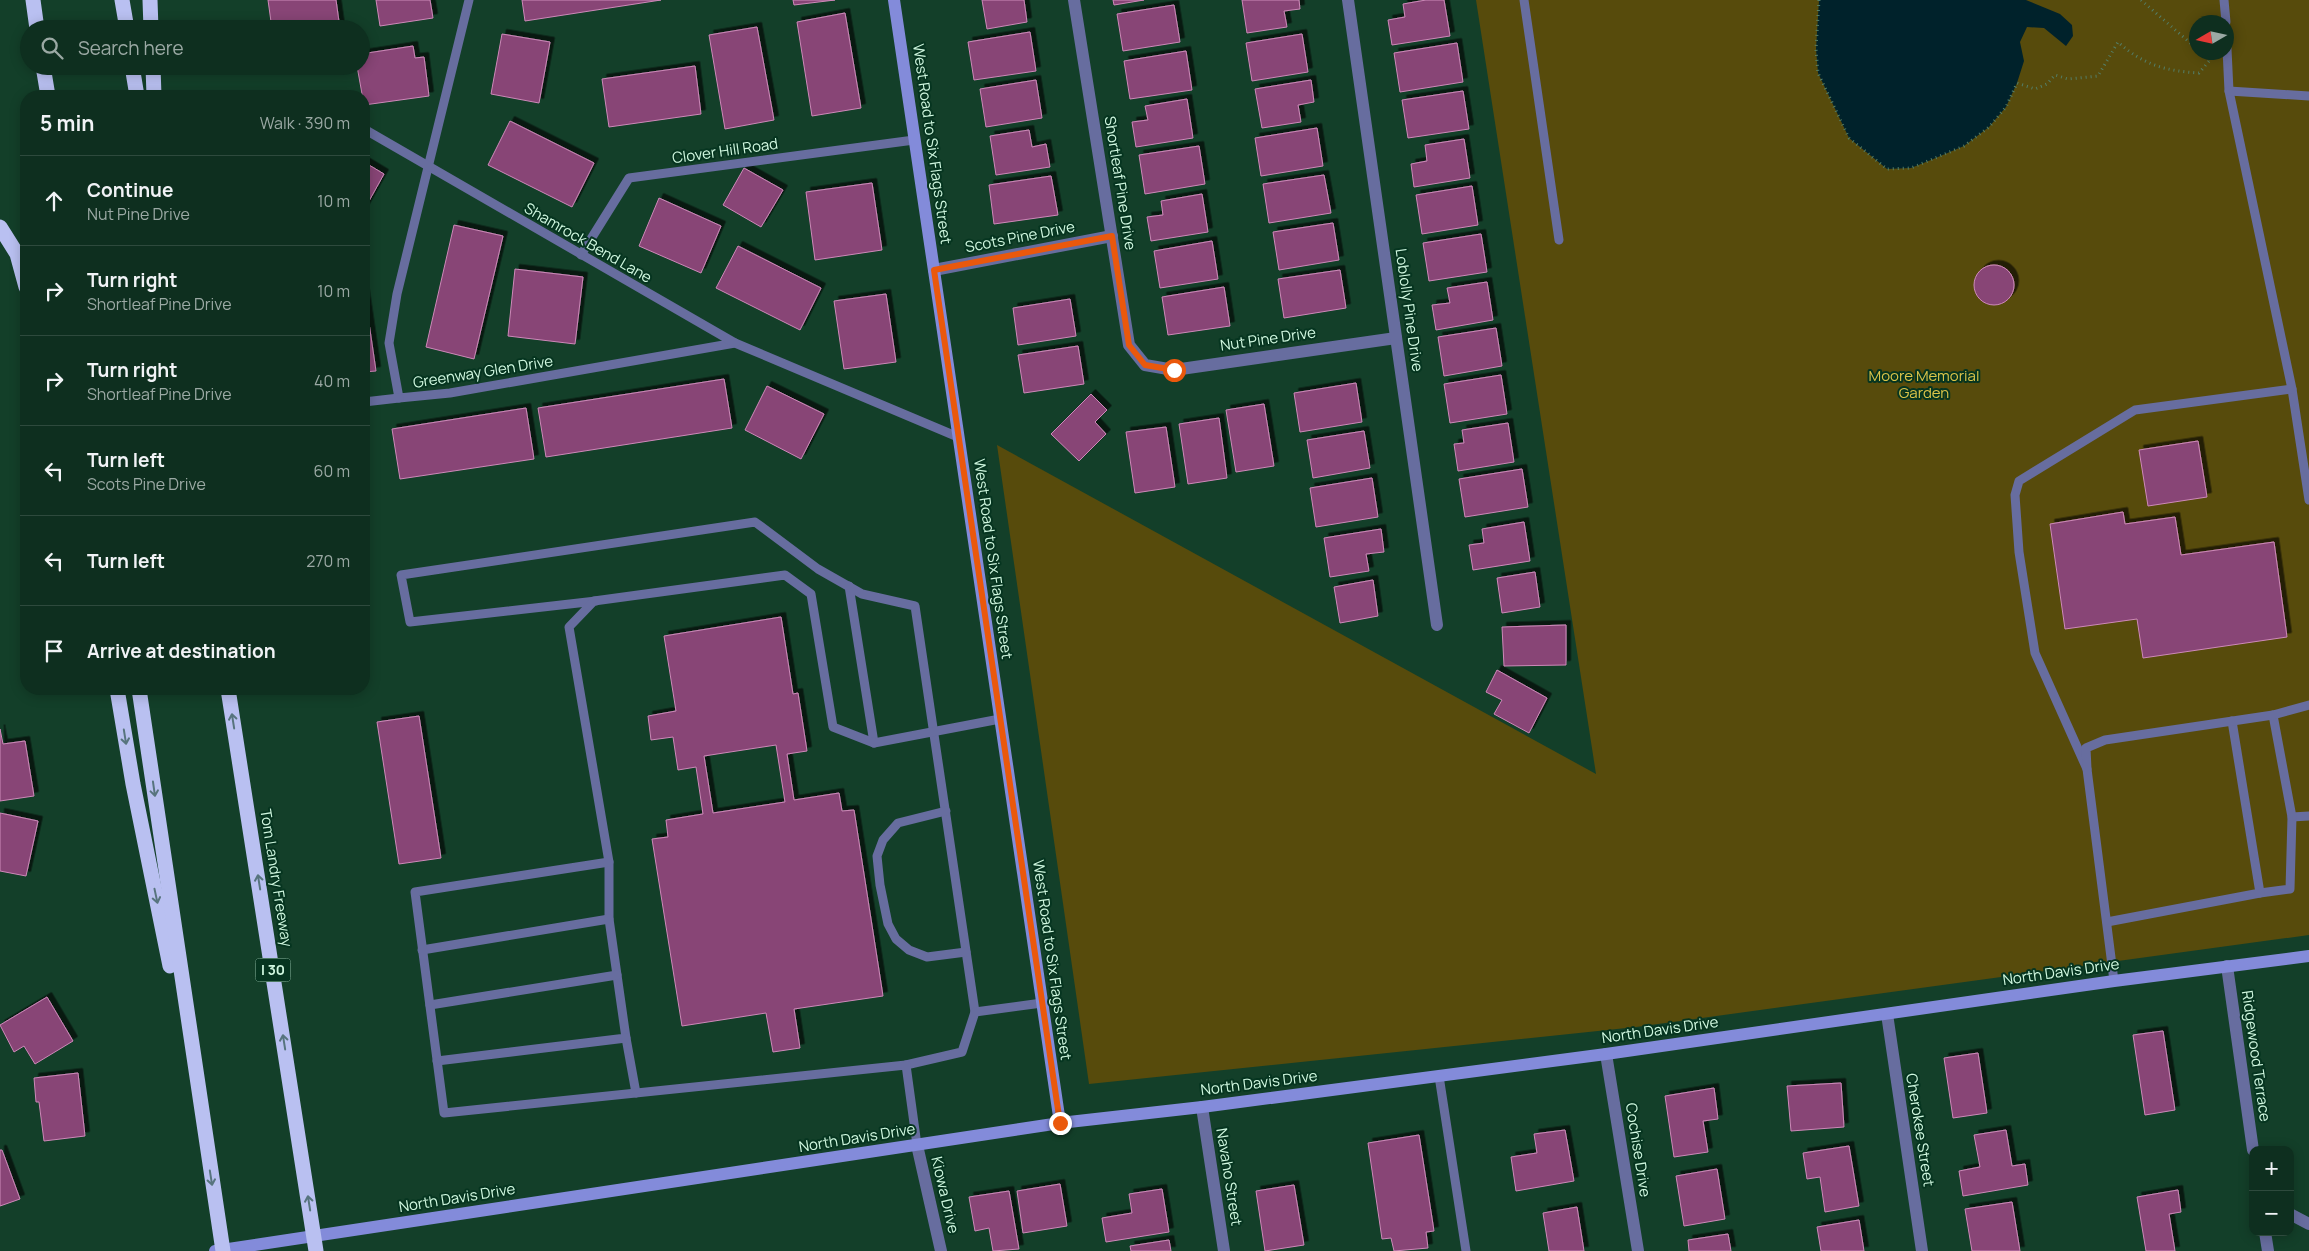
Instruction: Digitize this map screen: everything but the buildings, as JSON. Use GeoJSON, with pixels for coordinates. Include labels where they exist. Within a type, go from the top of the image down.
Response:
{"type":"FeatureCollection","features":[{"type":"Feature","properties":{"kind":"highway"},"geometry":{"type":"LineString","coordinates":[[32,0],[35,20]]}},
{"type":"Feature","properties":{"kind":"highway"},"geometry":{"type":"LineString","coordinates":[[122,0],[125,20]]}},
{"type":"Feature","properties":{"kind":"highway"},"geometry":{"type":"LineString","coordinates":[[150,0],[151,20]]}},
{"type":"Feature","properties":{"kind":"highway"},"geometry":{"type":"LineString","coordinates":[[44,75],[47,90]]}},
{"type":"Feature","properties":{"kind":"highway"},"geometry":{"type":"LineString","coordinates":[[134,75],[136,90]]}},
{"type":"Feature","properties":{"kind":"highway"},"geometry":{"type":"LineString","coordinates":[[153,75],[154,90]]}},
{"type":"Feature","properties":{"kind":"highway"},"geometry":{"type":"LineString","coordinates":[[0,227],[17,254],[20,265]]}},
{"type":"Feature","properties":{"kind":"highway"},"geometry":{"type":"LineString","coordinates":[[118,695],[135,793],[204,1130]]}},
{"type":"Feature","properties":{"kind":"highway"},"geometry":{"type":"LineString","coordinates":[[140,695],[223,1251]]}},
{"type":"Feature","properties":{"kind":"highway","name":"Tom Landry Freeway"},"geometry":{"type":"LineString","coordinates":[[229,695],[316,1251]]}},
{"type":"Feature","properties":{"kind":"street","name":"West Road to Six Flags Street"},"geometry":{"type":"LineString","coordinates":[[894,0],[1060,1123]]}},
{"type":"Feature","properties":{"kind":"street","name":"Shortleaf Pine Drive"},"geometry":{"type":"LineString","coordinates":[[1074,0],[1129,345],[1145,365]]}},
{"type":"Feature","properties":{"kind":"street","name":"Loblolly Pine Drive"},"geometry":{"type":"LineString","coordinates":[[1348,0],[1437,625]]}},
{"type":"Feature","properties":{"kind":"street","name":"Scots Pine Drive"},"geometry":{"type":"LineString","coordinates":[[934,270],[1112,236]]}},
{"type":"Feature","properties":{"kind":"street","name":"Nut Pine Drive"},"geometry":{"type":"LineString","coordinates":[[1145,365],[1174,370],[1396,338]]}},
{"type":"Feature","properties":{"kind":"street","name":"North Davis Drive"},"geometry":{"type":"LineString","coordinates":[[214,1251],[1060,1123],[1202,1107],[1606,1054],[2114,981],[2309,956]]}},
{"type":"Feature","properties":{"kind":"street","name":"Ridgewood Terrace"},"geometry":{"type":"LineString","coordinates":[[2227,966],[2252,1146]]}},
{"type":"Feature","properties":{"kind":"street","name":"Cherokee Street"},"geometry":{"type":"LineString","coordinates":[[1886,1014],[1922,1251]]}},
{"type":"Feature","properties":{"kind":"street","name":"Cochise Drive"},"geometry":{"type":"LineString","coordinates":[[1606,1054],[1638,1251]]}},
{"type":"Feature","properties":{"kind":"street","name":"Navaho Street"},"geometry":{"type":"LineString","coordinates":[[1202,1107],[1224,1251]]}},
{"type":"Feature","properties":{"kind":"street","name":"Kiowa Drive"},"geometry":{"type":"LineString","coordinates":[[917,1145],[941,1251]]}},
{"type":"Feature","properties":{"kind":"street"},"geometry":{"type":"LineString","coordinates":[[2294,1216],[2309,1224]]}},
{"type":"Feature","properties":{"kind":"street"},"geometry":{"type":"LineString","coordinates":[[2266,1236],[2268,1251]]}},
{"type":"Feature","properties":{"kind":"lane","name":"Greenway Glen Drive"},"geometry":{"type":"LineString","coordinates":[[469,0],[397,294],[389,343],[399,398],[450,393],[735,343]]}},
{"type":"Feature","properties":{"kind":"lane"},"geometry":{"type":"LineString","coordinates":[[1524,0],[1560,240]]}},
{"type":"Feature","properties":{"kind":"lane"},"geometry":{"type":"LineString","coordinates":[[2224,0],[2225,15]]}},
{"type":"Feature","properties":{"kind":"lane"},"geometry":{"type":"LineString","coordinates":[[2228,60],[2229,91],[2292,389],[2309,497]]}},
{"type":"Feature","properties":{"kind":"lane"},"geometry":{"type":"LineString","coordinates":[[2229,91],[2309,96]]}},
{"type":"Feature","properties":{"kind":"lane","name":"Shamrock Bend Lane"},"geometry":{"type":"LineString","coordinates":[[370,133],[735,343]]}},
{"type":"Feature","properties":{"kind":"lane","name":"Clover Hill Road"},"geometry":{"type":"LineString","coordinates":[[581,255],[629,178],[914,140]]}},
{"type":"Feature","properties":{"kind":"lane"},"geometry":{"type":"LineString","coordinates":[[735,343],[958,437]]}},
{"type":"Feature","properties":{"kind":"lane"},"geometry":{"type":"LineString","coordinates":[[2087,769],[2035,653],[2019,552],[2015,495],[2020,481],[2135,410],[2292,389]]}},
{"type":"Feature","properties":{"kind":"lane"},"geometry":{"type":"LineString","coordinates":[[370,401],[399,398]]}},
{"type":"Feature","properties":{"kind":"lane"},"geometry":{"type":"LineString","coordinates":[[609,862],[415,892],[444,1113],[906,1065],[962,1052],[975,1012],[946,811],[934,731],[915,606],[862,594],[818,569],[754,522],[402,576],[410,622],[600,600],[785,575],[811,594],[833,728],[874,743],[934,731],[1000,719]]}},
{"type":"Feature","properties":{"kind":"lane"},"geometry":{"type":"LineString","coordinates":[[849,586],[874,743]]}},
{"type":"Feature","properties":{"kind":"lane"},"geometry":{"type":"LineString","coordinates":[[600,600],[594,601],[569,627],[609,862],[609,919],[636,1093]]}},
{"type":"Feature","properties":{"kind":"lane"},"geometry":{"type":"LineString","coordinates":[[2114,981],[2087,769],[2086,748],[2105,740],[2273,715],[2309,705]]}},
{"type":"Feature","properties":{"kind":"lane"},"geometry":{"type":"LineString","coordinates":[[2107,922],[2290,889],[2292,817],[2273,715]]}},
{"type":"Feature","properties":{"kind":"lane"},"geometry":{"type":"LineString","coordinates":[[2232,721],[2260,893]]}},
{"type":"Feature","properties":{"kind":"lane"},"geometry":{"type":"LineString","coordinates":[[946,811],[898,822],[883,840],[877,856],[880,885],[888,924],[896,939],[909,950],[927,957],[966,952]]}},
{"type":"Feature","properties":{"kind":"lane"},"geometry":{"type":"LineString","coordinates":[[2292,817],[2309,816]]}},
{"type":"Feature","properties":{"kind":"lane"},"geometry":{"type":"LineString","coordinates":[[422,950],[609,919]]}},
{"type":"Feature","properties":{"kind":"lane"},"geometry":{"type":"LineString","coordinates":[[430,1005],[618,975]]}},
{"type":"Feature","properties":{"kind":"lane"},"geometry":{"type":"LineString","coordinates":[[975,1012],[1042,1003]]}},
{"type":"Feature","properties":{"kind":"lane"},"geometry":{"type":"LineString","coordinates":[[438,1061],[626,1038]]}},
{"type":"Feature","properties":{"kind":"lane"},"geometry":{"type":"LineString","coordinates":[[906,1065],[917,1145]]}},
{"type":"Feature","properties":{"kind":"lane"},"geometry":{"type":"LineString","coordinates":[[1439,1076],[1466,1251]]}},
{"type":"Feature","properties":{"kind":"path"},"geometry":{"type":"LineString","coordinates":[[1819,0],[1816,49],[1818,73],[1849,138],[1887,169],[1911,168],[1964,146],[1989,127],[2006,107],[2016,83],[2035,89],[2047,84],[2055,75],[2068,79],[2098,76],[2118,42],[2135,57],[2177,72],[2199,73],[2210,60]]}},
{"type":"Feature","properties":{"kind":"path"},"geometry":{"type":"LineString","coordinates":[[2141,0],[2189,42]]}},
{"type":"Feature","properties":{"kind":"green space","name":"Moore Memorial Garden"},"geometry":{"type":"Polygon","coordinates":[[[1476,0],[2309,0],[2309,935],[1636,1027],[1089,1084],[997,445],[1596,774],[1476,0]]]}},
{"type":"Feature","properties":{"kind":"water"},"geometry":{"type":"Polygon","coordinates":[[[1819,0],[2026,0],[2060,14],[2072,25],[2073,36],[2066,46],[2044,28],[2027,27],[2020,42],[2024,61],[2017,83],[2006,107],[1989,127],[1964,146],[1931,160],[1911,168],[1887,169],[1849,138],[1818,73],[1816,49],[1819,0]]]}},
{"type":"Feature","properties":{"kind":"route"},"geometry":{"type":"LineString","coordinates":[[1060,1123],[934,270],[1112,236],[1129,345],[1145,365],[1174,370]]}}]}
